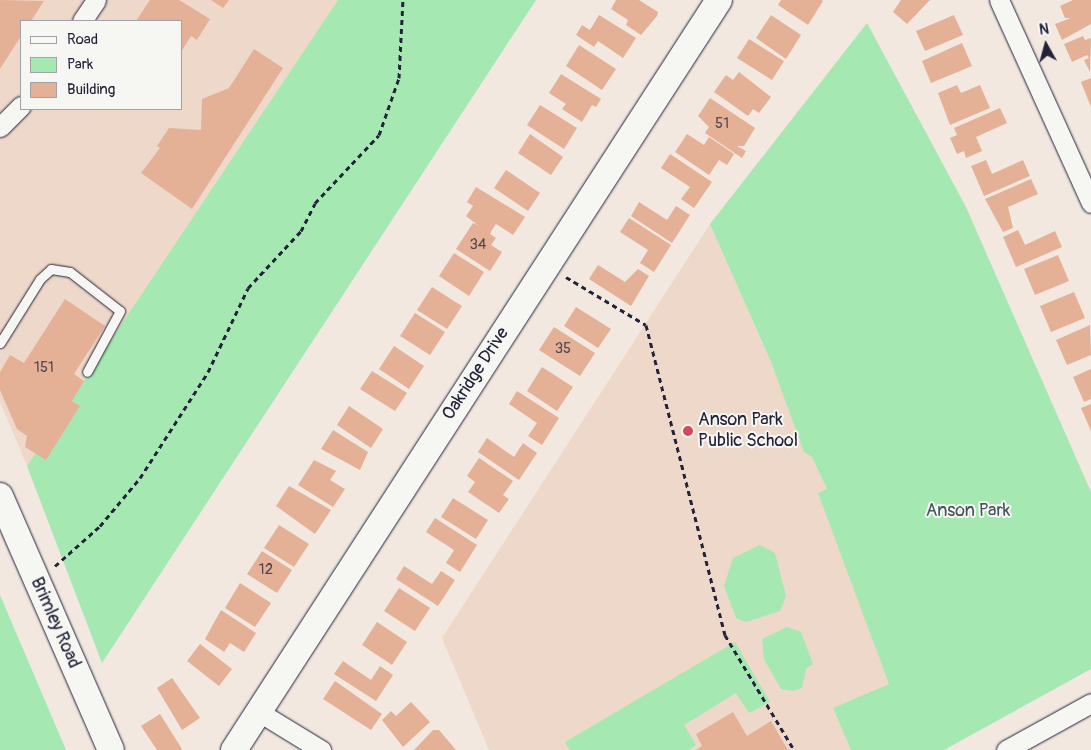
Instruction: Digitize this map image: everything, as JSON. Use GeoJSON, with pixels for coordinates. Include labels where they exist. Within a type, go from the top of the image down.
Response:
{"type":"FeatureCollection","features":[{"type":"Feature","properties":{"kind":"street"},"geometry":{"type":"LineString","coordinates":[[83,20],[96,0]]}},
{"type":"Feature","properties":{"kind":"street","name":"Oakridge Drive"},"geometry":{"type":"LineString","coordinates":[[234,750],[545,266],[719,0]]}},
{"type":"Feature","properties":{"kind":"street"},"geometry":{"type":"LineString","coordinates":[[999,0],[1091,203]]}},
{"type":"Feature","properties":{"kind":"street"},"geometry":{"type":"LineString","coordinates":[[0,127],[20,107]]}},
{"type":"Feature","properties":{"kind":"street","name":"Brimley Road"},"geometry":{"type":"LineString","coordinates":[[0,496],[111,750]]}},
{"type":"Feature","properties":{"kind":"street"},"geometry":{"type":"LineString","coordinates":[[1006,750],[1091,703]]}},
{"type":"Feature","properties":{"kind":"street"},"geometry":{"type":"LineString","coordinates":[[259,712],[322,750]]}},
{"type":"Feature","properties":{"kind":"lane"},"geometry":{"type":"LineString","coordinates":[[0,343],[40,279],[51,270],[70,272],[120,312],[87,372]]}},
{"type":"Feature","properties":{"kind":"path"},"geometry":{"type":"LineString","coordinates":[[36,580],[100,526],[140,478],[195,395],[248,288],[300,231],[315,204],[379,134],[399,78],[402,0]]}},
{"type":"Feature","properties":{"kind":"path"},"geometry":{"type":"LineString","coordinates":[[545,266],[646,325],[726,635],[794,750]]}},
{"type":"Feature","properties":{"kind":"shaded area"},"geometry":{"type":"Polygon","coordinates":[[[0,0],[338,0],[27,466],[0,402],[0,0]]]}},
{"type":"Feature","properties":{"kind":"shaded area","name":"Anson Park Public School"},"geometry":{"type":"Polygon","coordinates":[[[710,224],[909,676],[833,708],[851,750],[489,750],[442,638],[710,224]]]}},
{"type":"Feature","properties":{"kind":"green space"},"geometry":{"type":"Polygon","coordinates":[[[338,0],[536,0],[102,663],[27,466],[338,0]]]}},
{"type":"Feature","properties":{"kind":"green space","name":"Anson Park"},"geometry":{"type":"Polygon","coordinates":[[[867,23],[966,207],[1091,492],[1091,669],[944,750],[851,750],[833,708],[889,684],[818,493],[827,489],[812,457],[804,452],[771,362],[710,224],[867,23]]]}},
{"type":"Feature","properties":{"kind":"green space"},"geometry":{"type":"Polygon","coordinates":[[[760,545],[775,553],[786,596],[780,611],[746,622],[736,618],[724,586],[733,558],[760,545]]]}},
{"type":"Feature","properties":{"kind":"green space"},"geometry":{"type":"Polygon","coordinates":[[[0,595],[66,750],[0,750],[0,595]]]}},
{"type":"Feature","properties":{"kind":"green space"},"geometry":{"type":"Polygon","coordinates":[[[787,627],[801,632],[813,664],[806,669],[802,688],[794,691],[781,689],[764,659],[762,639],[787,627]]]}},
{"type":"Feature","properties":{"kind":"green space"},"geometry":{"type":"Polygon","coordinates":[[[735,642],[770,702],[749,713],[736,693],[684,725],[696,745],[689,750],[570,750],[565,742],[735,642]]]}},
{"type":"Feature","properties":{"kind":"building"},"geometry":{"type":"Polygon","coordinates":[[[0,0],[44,1],[32,20],[20,20],[20,38],[0,69],[0,0]]]}},
{"type":"Feature","properties":{"kind":"building"},"geometry":{"type":"Polygon","coordinates":[[[150,0],[179,0],[210,19],[197,40],[191,36],[182,50],[182,20],[137,20],[150,0]]]}},
{"type":"Feature","properties":{"kind":"building"},"geometry":{"type":"Polygon","coordinates":[[[211,0],[229,0],[223,8],[211,0]]]}},
{"type":"Feature","properties":{"kind":"building"},"geometry":{"type":"Polygon","coordinates":[[[616,0],[639,0],[658,12],[657,16],[641,35],[626,25],[628,20],[611,9],[616,0]]]}},
{"type":"Feature","properties":{"kind":"building"},"geometry":{"type":"Polygon","coordinates":[[[781,0],[823,1],[808,25],[778,5],[781,0]]]}},
{"type":"Feature","properties":{"kind":"building"},"geometry":{"type":"Polygon","coordinates":[[[901,0],[930,0],[907,24],[893,12],[901,0]]]}},
{"type":"Feature","properties":{"kind":"building"},"geometry":{"type":"Polygon","coordinates":[[[1073,0],[1091,0],[1091,24],[1062,40],[1055,24],[1071,18],[1065,18],[1060,6],[1073,0]]]}},
{"type":"Feature","properties":{"kind":"building"},"geometry":{"type":"Polygon","coordinates":[[[599,15],[636,38],[623,58],[598,41],[594,47],[576,35],[582,25],[590,30],[599,15]]]}},
{"type":"Feature","properties":{"kind":"building"},"geometry":{"type":"Polygon","coordinates":[[[771,15],[801,35],[786,59],[756,38],[771,15]]]}},
{"type":"Feature","properties":{"kind":"building"},"geometry":{"type":"Polygon","coordinates":[[[954,15],[963,35],[925,51],[916,31],[954,15]]]}},
{"type":"Feature","properties":{"kind":"building"},"geometry":{"type":"Polygon","coordinates":[[[1083,36],[1085,40],[1091,38],[1090,72],[1084,60],[1089,58],[1087,55],[1072,62],[1064,44],[1083,36]]]}},
{"type":"Feature","properties":{"kind":"building"},"geometry":{"type":"Polygon","coordinates":[[[749,39],[784,61],[772,80],[737,58],[749,39]]]}},
{"type":"Feature","properties":{"kind":"building"},"geometry":{"type":"Polygon","coordinates":[[[962,43],[972,66],[931,83],[922,61],[962,43]]]}},
{"type":"Feature","properties":{"kind":"building"},"geometry":{"type":"Polygon","coordinates":[[[579,45],[616,69],[602,90],[566,66],[579,45]]]}},
{"type":"Feature","properties":{"kind":"building"},"geometry":{"type":"Polygon","coordinates":[[[254,49],[283,68],[192,209],[141,173],[160,148],[157,146],[169,128],[201,130],[202,99],[229,88],[254,49]]]}},
{"type":"Feature","properties":{"kind":"building"},"geometry":{"type":"Polygon","coordinates":[[[739,72],[771,97],[759,113],[753,109],[748,116],[714,92],[726,75],[733,80],[739,72]]]}},
{"type":"Feature","properties":{"kind":"building"},"geometry":{"type":"Polygon","coordinates":[[[561,74],[601,99],[596,107],[592,105],[582,122],[562,109],[566,104],[549,93],[561,74]]]}},
{"type":"Feature","properties":{"kind":"building"},"geometry":{"type":"Polygon","coordinates":[[[1091,78],[1091,107],[1081,82],[1091,78]]]}},
{"type":"Feature","properties":{"kind":"building"},"geometry":{"type":"Polygon","coordinates":[[[957,85],[961,93],[980,85],[990,108],[950,125],[938,93],[957,85]]]}},
{"type":"Feature","properties":{"kind":"building"},"geometry":{"type":"Polygon","coordinates":[[[710,98],[755,128],[744,146],[737,146],[746,151],[742,158],[705,133],[709,127],[698,116],[710,98]]]}},
{"type":"Feature","properties":{"kind":"building"},"geometry":{"type":"Polygon","coordinates":[[[540,105],[577,128],[564,149],[527,125],[540,105]]]}},
{"type":"Feature","properties":{"kind":"building"},"geometry":{"type":"Polygon","coordinates":[[[1000,108],[1007,123],[976,137],[982,151],[966,158],[964,151],[957,154],[950,138],[957,135],[954,128],[1000,108]]]}},
{"type":"Feature","properties":{"kind":"building"},"geometry":{"type":"Polygon","coordinates":[[[530,134],[563,157],[551,175],[518,153],[530,134]]]}},
{"type":"Feature","properties":{"kind":"building"},"geometry":{"type":"Polygon","coordinates":[[[687,134],[704,145],[709,137],[734,154],[727,165],[719,160],[709,175],[675,152],[687,134]]]}},
{"type":"Feature","properties":{"kind":"building"},"geometry":{"type":"Polygon","coordinates":[[[670,154],[712,182],[694,208],[681,199],[690,187],[661,168],[670,154]]]}},
{"type":"Feature","properties":{"kind":"building"},"geometry":{"type":"Polygon","coordinates":[[[986,160],[992,174],[1023,160],[1030,176],[984,196],[971,166],[986,160]]]}},
{"type":"Feature","properties":{"kind":"building"},"geometry":{"type":"Polygon","coordinates":[[[506,170],[540,193],[528,211],[494,188],[506,170]]]}},
{"type":"Feature","properties":{"kind":"building"},"geometry":{"type":"Polygon","coordinates":[[[1031,179],[1038,194],[1008,207],[1013,228],[1003,232],[985,199],[1031,179]]]}},
{"type":"Feature","properties":{"kind":"building"},"geometry":{"type":"Polygon","coordinates":[[[476,187],[525,217],[513,235],[496,224],[492,230],[490,234],[496,238],[491,245],[502,252],[490,271],[456,249],[473,223],[479,226],[466,216],[473,206],[467,202],[476,187]]]}},
{"type":"Feature","properties":{"kind":"building"},"geometry":{"type":"Polygon","coordinates":[[[639,202],[667,220],[676,206],[690,215],[672,243],[631,216],[639,202]]]}},
{"type":"Feature","properties":{"kind":"building"},"geometry":{"type":"Polygon","coordinates":[[[629,218],[671,245],[654,272],[640,263],[648,250],[620,232],[629,218]]]}},
{"type":"Feature","properties":{"kind":"building"},"geometry":{"type":"Polygon","coordinates":[[[1018,230],[1025,245],[1055,231],[1062,247],[1016,267],[1003,237],[1018,230]]]}},
{"type":"Feature","properties":{"kind":"building"},"geometry":{"type":"Polygon","coordinates":[[[454,253],[484,272],[469,296],[439,276],[454,253]]]}},
{"type":"Feature","properties":{"kind":"building"},"geometry":{"type":"Polygon","coordinates":[[[1058,255],[1069,281],[1035,295],[1024,269],[1058,255]]]}},
{"type":"Feature","properties":{"kind":"building"},"geometry":{"type":"Polygon","coordinates":[[[598,265],[625,282],[638,269],[649,276],[631,306],[589,279],[598,265]]]}},
{"type":"Feature","properties":{"kind":"building"},"geometry":{"type":"Polygon","coordinates":[[[432,287],[462,306],[447,329],[417,310],[432,287]]]}},
{"type":"Feature","properties":{"kind":"building"},"geometry":{"type":"Polygon","coordinates":[[[1074,292],[1085,318],[1051,332],[1040,306],[1074,292]]]}},
{"type":"Feature","properties":{"kind":"building"},"geometry":{"type":"Polygon","coordinates":[[[65,299],[105,326],[74,374],[84,381],[72,401],[80,406],[46,460],[25,447],[27,436],[17,429],[0,390],[0,372],[10,355],[24,363],[65,299]]]}},
{"type":"Feature","properties":{"kind":"building"},"geometry":{"type":"Polygon","coordinates":[[[576,307],[611,329],[598,348],[564,326],[576,307]]]}},
{"type":"Feature","properties":{"kind":"building"},"geometry":{"type":"Polygon","coordinates":[[[415,313],[445,332],[430,355],[400,336],[415,313]]]}},
{"type":"Feature","properties":{"kind":"building"},"geometry":{"type":"Polygon","coordinates":[[[1090,325],[1091,355],[1067,365],[1056,340],[1090,325]]]}},
{"type":"Feature","properties":{"kind":"building"},"geometry":{"type":"Polygon","coordinates":[[[554,327],[595,353],[580,376],[539,350],[554,327]]]}},
{"type":"Feature","properties":{"kind":"building"},"geometry":{"type":"Polygon","coordinates":[[[394,346],[424,366],[409,389],[379,369],[394,346]]]}},
{"type":"Feature","properties":{"kind":"building"},"geometry":{"type":"Polygon","coordinates":[[[542,367],[573,387],[557,411],[527,391],[542,367]]]}},
{"type":"Feature","properties":{"kind":"building"},"geometry":{"type":"Polygon","coordinates":[[[1091,369],[1091,399],[1084,402],[1073,377],[1091,369]]]}},
{"type":"Feature","properties":{"kind":"building"},"geometry":{"type":"Polygon","coordinates":[[[372,371],[407,393],[395,411],[360,389],[372,371]]]}},
{"type":"Feature","properties":{"kind":"building"},"geometry":{"type":"Polygon","coordinates":[[[517,391],[559,418],[542,445],[528,436],[537,423],[509,404],[517,391]]]}},
{"type":"Feature","properties":{"kind":"building"},"geometry":{"type":"Polygon","coordinates":[[[1091,404],[1091,431],[1081,408],[1091,404]]]}},
{"type":"Feature","properties":{"kind":"building"},"geometry":{"type":"Polygon","coordinates":[[[349,406],[383,429],[371,448],[337,425],[349,406]]]}},
{"type":"Feature","properties":{"kind":"building"},"geometry":{"type":"Polygon","coordinates":[[[333,430],[368,452],[360,470],[321,449],[333,430]]]}},
{"type":"Feature","properties":{"kind":"building"},"geometry":{"type":"Polygon","coordinates":[[[487,438],[514,457],[523,443],[537,453],[519,480],[478,452],[487,438]]]}},
{"type":"Feature","properties":{"kind":"building"},"geometry":{"type":"Polygon","coordinates":[[[479,458],[513,481],[503,495],[509,499],[499,513],[468,492],[475,482],[467,476],[479,458]]]}},
{"type":"Feature","properties":{"kind":"building"},"geometry":{"type":"Polygon","coordinates":[[[314,460],[336,471],[330,480],[345,489],[333,507],[298,485],[314,460]]]}},
{"type":"Feature","properties":{"kind":"building"},"geometry":{"type":"Polygon","coordinates":[[[289,486],[331,510],[315,534],[276,506],[289,486]]]}},
{"type":"Feature","properties":{"kind":"building"},"geometry":{"type":"Polygon","coordinates":[[[453,498],[488,520],[476,539],[441,517],[453,498]]]}},
{"type":"Feature","properties":{"kind":"building"},"geometry":{"type":"Polygon","coordinates":[[[435,518],[477,545],[460,572],[446,563],[454,550],[426,532],[435,518]]]}},
{"type":"Feature","properties":{"kind":"building"},"geometry":{"type":"Polygon","coordinates":[[[279,525],[309,544],[294,567],[264,548],[279,525]]]}},
{"type":"Feature","properties":{"kind":"building"},"geometry":{"type":"Polygon","coordinates":[[[262,551],[292,570],[277,593],[247,574],[262,551]]]}},
{"type":"Feature","properties":{"kind":"building"},"geometry":{"type":"Polygon","coordinates":[[[404,566],[432,584],[441,571],[455,580],[438,606],[396,579],[404,566]]]}},
{"type":"Feature","properties":{"kind":"building"},"geometry":{"type":"Polygon","coordinates":[[[240,583],[271,603],[255,627],[225,608],[240,583]]]}},
{"type":"Feature","properties":{"kind":"building"},"geometry":{"type":"Polygon","coordinates":[[[399,588],[430,608],[415,631],[384,611],[399,588]]]}},
{"type":"Feature","properties":{"kind":"building"},"geometry":{"type":"Polygon","coordinates":[[[221,610],[256,633],[244,652],[230,643],[224,652],[205,639],[221,610]]]}},
{"type":"Feature","properties":{"kind":"building"},"geometry":{"type":"Polygon","coordinates":[[[377,622],[407,642],[392,665],[362,645],[377,622]]]}},
{"type":"Feature","properties":{"kind":"building"},"geometry":{"type":"Polygon","coordinates":[[[200,644],[232,669],[219,686],[187,661],[200,644]]]}},
{"type":"Feature","properties":{"kind":"building"},"geometry":{"type":"Polygon","coordinates":[[[343,661],[371,680],[380,666],[393,675],[376,701],[334,674],[343,661]]]}},
{"type":"Feature","properties":{"kind":"building"},"geometry":{"type":"Polygon","coordinates":[[[172,678],[200,718],[182,730],[157,688],[172,678]]]}},
{"type":"Feature","properties":{"kind":"building"},"geometry":{"type":"Polygon","coordinates":[[[335,681],[382,714],[371,730],[323,699],[335,681]]]}},
{"type":"Feature","properties":{"kind":"building"},"geometry":{"type":"Polygon","coordinates":[[[411,702],[430,722],[403,747],[382,720],[391,711],[396,716],[411,702]]]}},
{"type":"Feature","properties":{"kind":"building"},"geometry":{"type":"Polygon","coordinates":[[[733,712],[747,736],[771,721],[788,750],[696,750],[702,746],[696,734],[733,712]]]}},
{"type":"Feature","properties":{"kind":"building"},"geometry":{"type":"Polygon","coordinates":[[[160,714],[181,750],[157,750],[141,726],[160,714]]]}},
{"type":"Feature","properties":{"kind":"building"},"geometry":{"type":"Polygon","coordinates":[[[433,730],[439,730],[456,750],[414,750],[433,730]]]}},
{"type":"Feature","properties":{"kind":"place","name":"Anson Park Public School"},"geometry":{"type":"Point","coordinates":[688,431]}}]}
